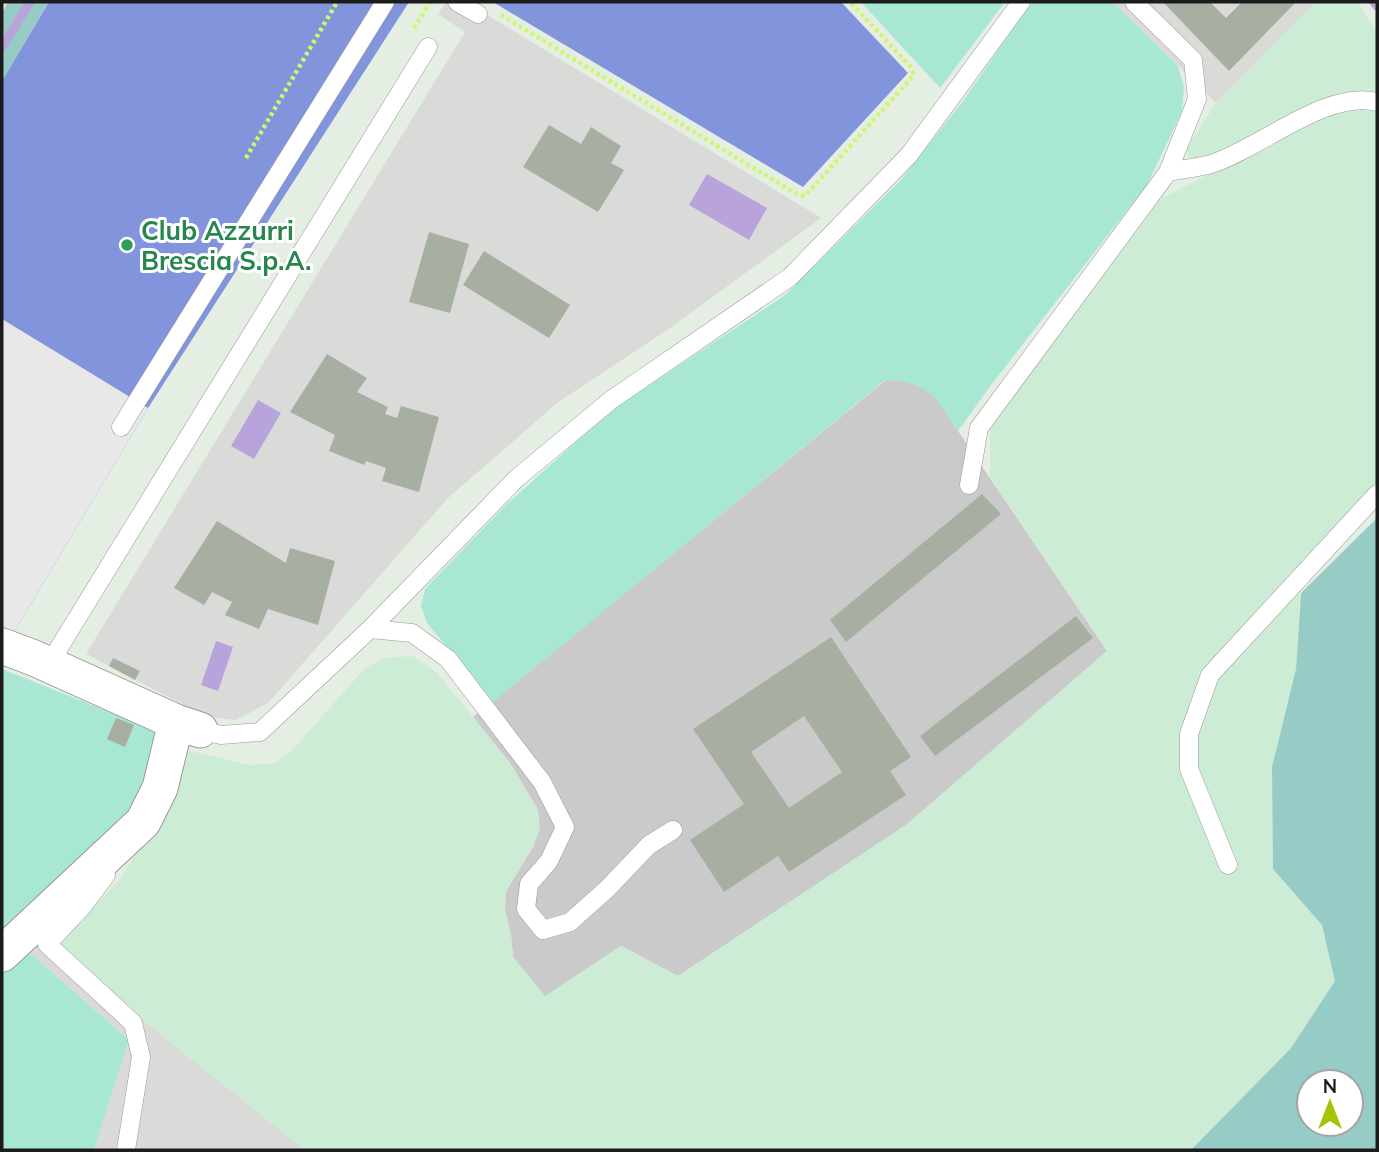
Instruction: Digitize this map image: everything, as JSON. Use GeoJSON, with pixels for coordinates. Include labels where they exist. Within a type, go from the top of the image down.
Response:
{"type":"FeatureCollection","features":[{"type":"Feature","properties":{"kind":"street"},"geometry":{"type":"LineString","coordinates":[[2,954],[143,822],[188,726],[49,664],[3,637]]}},
{"type":"Feature","properties":{"kind":"lane"},"geometry":{"type":"LineString","coordinates":[[121,427],[385,2]]}},
{"type":"Feature","properties":{"kind":"lane"},"geometry":{"type":"LineString","coordinates":[[457,2],[484,12]]}},
{"type":"Feature","properties":{"kind":"lane"},"geometry":{"type":"LineString","coordinates":[[188,726],[221,735],[260,732],[370,629],[517,478],[611,400],[790,277],[909,155],[1021,2]]}},
{"type":"Feature","properties":{"kind":"lane"},"geometry":{"type":"LineString","coordinates":[[969,485],[979,428],[1168,172],[1197,99],[1193,60],[1134,2]]}},
{"type":"Feature","properties":{"kind":"lane"},"geometry":{"type":"LineString","coordinates":[[49,664],[428,47]]}},
{"type":"Feature","properties":{"kind":"lane"},"geometry":{"type":"LineString","coordinates":[[1168,172],[1212,164],[1327,107],[1364,99],[1377,102]]}},
{"type":"Feature","properties":{"kind":"lane"},"geometry":{"type":"LineString","coordinates":[[1228,865],[1189,769],[1189,734],[1210,675],[1377,494]]}},
{"type":"Feature","properties":{"kind":"lane"},"geometry":{"type":"LineString","coordinates":[[370,629],[412,633],[448,659],[542,782],[565,827],[549,861],[529,884],[526,909],[543,930],[570,922],[607,889],[649,845],[673,830]]}},
{"type":"Feature","properties":{"kind":"lane"},"geometry":{"type":"LineString","coordinates":[[114,848],[108,872],[82,907],[47,944],[133,1023],[141,1057],[126,1150]]}},
{"type":"Feature","properties":{"kind":"path"},"geometry":{"type":"LineString","coordinates":[[246,158],[337,2]]}},
{"type":"Feature","properties":{"kind":"path"},"geometry":{"type":"LineString","coordinates":[[484,12],[795,193],[805,196],[914,75],[910,66],[850,2]]}},
{"type":"Feature","properties":{"kind":"shaded area"},"geometry":{"type":"Polygon","coordinates":[[[8,2],[49,2],[2,81],[2,13],[8,2]]]}},
{"type":"Feature","properties":{"kind":"shaded area","name":"Club Azzurri Brescia S.p.A."},"geometry":{"type":"Polygon","coordinates":[[[49,2],[409,2],[148,408],[13,634],[2,629],[2,81],[49,2]]]}},
{"type":"Feature","properties":{"kind":"shaded area"},"geometry":{"type":"Polygon","coordinates":[[[446,2],[466,2],[821,218],[667,330],[557,403],[448,498],[268,703],[236,720],[207,717],[86,654],[465,32],[438,14],[446,2]]]}},
{"type":"Feature","properties":{"kind":"shaded area"},"geometry":{"type":"Polygon","coordinates":[[[493,2],[841,2],[908,73],[803,187],[493,2]]]}},
{"type":"Feature","properties":{"kind":"shaded area"},"geometry":{"type":"Polygon","coordinates":[[[1113,2],[1315,2],[1216,103],[1113,2]]]}},
{"type":"Feature","properties":{"kind":"shaded area"},"geometry":{"type":"Polygon","coordinates":[[[707,174],[767,208],[749,240],[689,205],[707,174]]]}},
{"type":"Feature","properties":{"kind":"shaded area"},"geometry":{"type":"Polygon","coordinates":[[[2,319],[148,408],[13,634],[2,629],[2,319]]]}},
{"type":"Feature","properties":{"kind":"shaded area"},"geometry":{"type":"Polygon","coordinates":[[[886,380],[905,381],[931,391],[1107,651],[908,824],[678,976],[621,946],[545,997],[513,957],[505,910],[506,891],[533,847],[538,810],[510,763],[473,717],[886,380]]]}},
{"type":"Feature","properties":{"kind":"shaded area"},"geometry":{"type":"Polygon","coordinates":[[[258,400],[281,413],[254,459],[231,446],[258,400]]]}},
{"type":"Feature","properties":{"kind":"shaded area"},"geometry":{"type":"Polygon","coordinates":[[[1377,518],[1377,1150],[1191,1150],[1291,1048],[1335,981],[1322,925],[1273,869],[1272,767],[1296,669],[1301,593],[1377,518]]]}},
{"type":"Feature","properties":{"kind":"shaded area"},"geometry":{"type":"Polygon","coordinates":[[[216,641],[233,647],[218,691],[201,685],[216,641]]]}},
{"type":"Feature","properties":{"kind":"shaded area"},"geometry":{"type":"Polygon","coordinates":[[[51,923],[66,937],[60,944],[145,1022],[305,1150],[94,1150],[129,1040],[23,947],[51,923]]]}},
{"type":"Feature","properties":{"kind":"green space"},"geometry":{"type":"Polygon","coordinates":[[[861,2],[1005,2],[940,88],[861,2]]]}},
{"type":"Feature","properties":{"kind":"green space"},"geometry":{"type":"Polygon","coordinates":[[[1032,2],[1113,2],[1178,66],[1184,87],[1182,111],[1147,185],[958,431],[937,400],[922,388],[900,381],[885,380],[493,702],[427,623],[421,606],[425,589],[505,506],[609,412],[784,296],[900,181],[963,101],[1032,2]]]}},
{"type":"Feature","properties":{"kind":"green space"},"geometry":{"type":"Polygon","coordinates":[[[1315,2],[1358,2],[1377,33],[1377,94],[1328,100],[1204,158],[1189,158],[1187,148],[1216,103],[1315,2]]]}},
{"type":"Feature","properties":{"kind":"green space"},"geometry":{"type":"Polygon","coordinates":[[[1360,107],[1377,110],[1377,484],[1301,571],[1296,669],[1272,767],[1273,869],[1322,925],[1335,981],[1291,1048],[1191,1150],[305,1150],[145,1022],[60,943],[120,879],[169,800],[189,751],[250,765],[273,764],[291,752],[365,668],[384,658],[413,656],[437,673],[473,717],[510,763],[538,810],[540,829],[533,847],[506,891],[505,910],[513,957],[545,996],[621,946],[678,976],[907,824],[1107,651],[990,477],[990,431],[1020,382],[1162,198],[1331,113],[1360,107]]]}},
{"type":"Feature","properties":{"kind":"green space"},"geometry":{"type":"Polygon","coordinates":[[[2,669],[159,732],[144,806],[2,937],[2,669]]]}},
{"type":"Feature","properties":{"kind":"green space"},"geometry":{"type":"Polygon","coordinates":[[[23,947],[129,1040],[94,1150],[2,1150],[2,967],[23,947]]]}},
{"type":"Feature","properties":{"kind":"building"},"geometry":{"type":"Polygon","coordinates":[[[1163,2],[1210,2],[1226,18],[1242,2],[1296,2],[1229,71],[1163,2]]]}},
{"type":"Feature","properties":{"kind":"building"},"geometry":{"type":"Polygon","coordinates":[[[549,125],[581,144],[591,127],[621,146],[611,163],[624,170],[598,212],[523,167],[549,125]]]}},
{"type":"Feature","properties":{"kind":"building"},"geometry":{"type":"Polygon","coordinates":[[[429,232],[469,244],[450,313],[409,302],[429,232]]]}},
{"type":"Feature","properties":{"kind":"building"},"geometry":{"type":"Polygon","coordinates":[[[484,251],[570,305],[549,338],[463,285],[484,251]]]}},
{"type":"Feature","properties":{"kind":"building"},"geometry":{"type":"Polygon","coordinates":[[[327,354],[367,378],[357,392],[388,407],[385,414],[397,418],[401,406],[439,417],[419,492],[382,481],[386,468],[366,461],[364,465],[329,451],[335,435],[290,412],[327,354]]]}},
{"type":"Feature","properties":{"kind":"building"},"geometry":{"type":"Polygon","coordinates":[[[982,494],[1001,514],[846,642],[830,620],[982,494]]]}},
{"type":"Feature","properties":{"kind":"building"},"geometry":{"type":"Polygon","coordinates":[[[217,521],[286,563],[290,548],[335,561],[318,625],[268,609],[259,629],[225,615],[232,602],[212,592],[204,605],[174,588],[217,521]]]}},
{"type":"Feature","properties":{"kind":"building"},"geometry":{"type":"Polygon","coordinates":[[[1076,616],[1093,638],[935,756],[920,736],[1076,616]]]}},
{"type":"Feature","properties":{"kind":"building"},"geometry":{"type":"Polygon","coordinates":[[[831,637],[911,757],[890,771],[906,795],[789,872],[778,856],[724,892],[690,840],[744,804],[693,729],[831,637]],[[804,716],[751,752],[789,808],[842,772],[804,716]]]}},
{"type":"Feature","properties":{"kind":"building"},"geometry":{"type":"Polygon","coordinates":[[[113,658],[140,671],[135,680],[109,666],[113,658]]]}},
{"type":"Feature","properties":{"kind":"building"},"geometry":{"type":"Polygon","coordinates":[[[116,718],[134,725],[125,747],[107,739],[116,718]]]}},
{"type":"Feature","properties":{"kind":"waterway"},"geometry":{"type":"LineString","coordinates":[[2,47],[30,2]]}},
{"type":"Feature","properties":{"kind":"waterway"},"geometry":{"type":"LineString","coordinates":[[1374,2],[1377,6]]}},
{"type":"Feature","properties":{"kind":"place","name":"Club Azzurri Brescia S.p.A."},"geometry":{"type":"Point","coordinates":[127,245]}}]}
